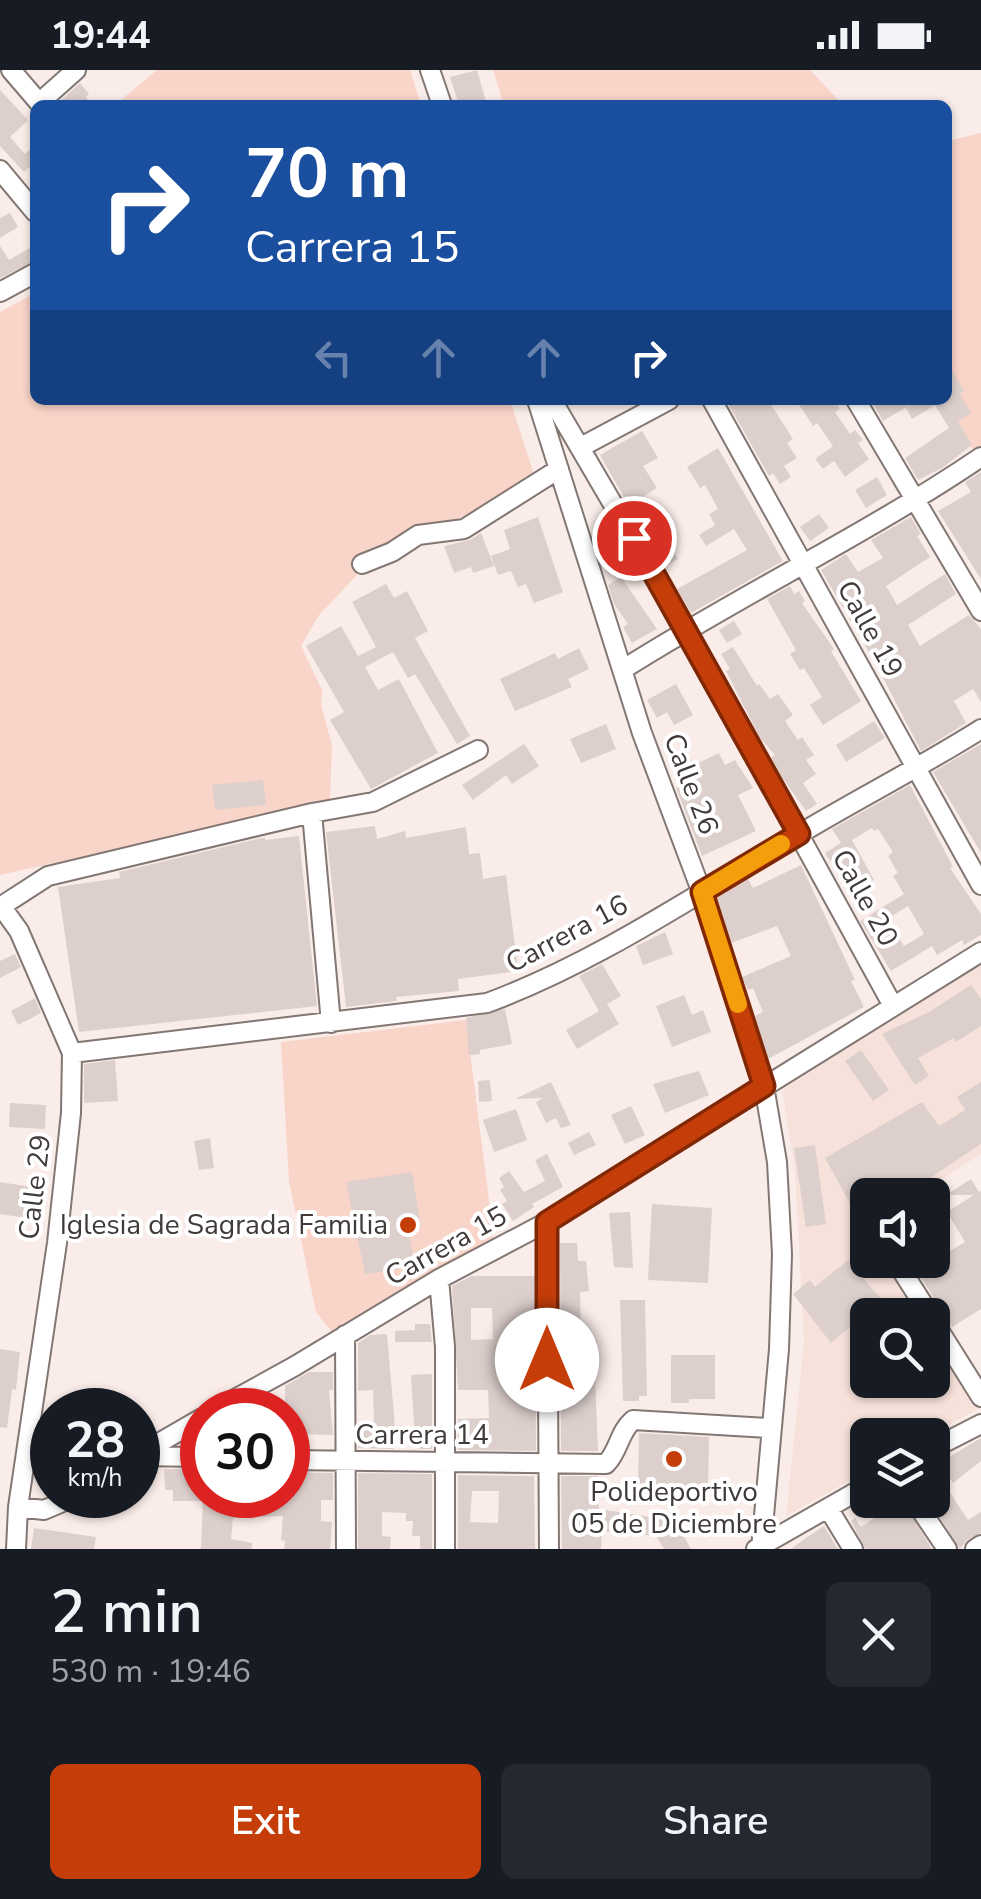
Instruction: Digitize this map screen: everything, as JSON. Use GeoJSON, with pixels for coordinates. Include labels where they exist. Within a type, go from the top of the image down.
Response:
{"type":"FeatureCollection","features":[{"type":"Feature","properties":{"kind":"street"},"geometry":{"type":"LineString","coordinates":[[11,70],[37,100]]}},
{"type":"Feature","properties":{"kind":"street"},"geometry":{"type":"LineString","coordinates":[[44,100],[76,70]]}},
{"type":"Feature","properties":{"kind":"street"},"geometry":{"type":"LineString","coordinates":[[430,70],[440,100]]}},
{"type":"Feature","properties":{"kind":"street"},"geometry":{"type":"LineString","coordinates":[[0,170],[30,206]]}},
{"type":"Feature","properties":{"kind":"street"},"geometry":{"type":"LineString","coordinates":[[0,292],[30,276]]}},
{"type":"Feature","properties":{"kind":"street","name":"Calle 26"},"geometry":{"type":"LineString","coordinates":[[539,405],[642,732],[702,892],[764,1086],[777,1162],[782,1254],[779,1349],[760,1548]]}},
{"type":"Feature","properties":{"kind":"street","name":"Calle 20"},"geometry":{"type":"LineString","coordinates":[[555,405],[686,628],[893,1006]]}},
{"type":"Feature","properties":{"kind":"street"},"geometry":{"type":"LineString","coordinates":[[581,447],[661,405]]}},
{"type":"Feature","properties":{"kind":"street","name":"Calle 19"},"geometry":{"type":"LineString","coordinates":[[715,405],[981,885]]}},
{"type":"Feature","properties":{"kind":"street"},"geometry":{"type":"LineString","coordinates":[[859,405],[981,611]]}},
{"type":"Feature","properties":{"kind":"street"},"geometry":{"type":"LineString","coordinates":[[622,670],[686,628],[915,502],[981,457]]}},
{"type":"Feature","properties":{"kind":"street"},"geometry":{"type":"LineString","coordinates":[[362,564],[392,552],[418,535],[464,528],[559,468]]}},
{"type":"Feature","properties":{"kind":"street","name":"Carrera 16"},"geometry":{"type":"LineString","coordinates":[[72,1053],[488,1003],[533,986],[917,770],[981,729]]}},
{"type":"Feature","properties":{"kind":"street"},"geometry":{"type":"LineString","coordinates":[[0,907],[48,876],[373,802],[478,750]]}},
{"type":"Feature","properties":{"kind":"street"},"geometry":{"type":"LineString","coordinates":[[312,813],[332,1024]]}},
{"type":"Feature","properties":{"kind":"street","name":"Calle 29"},"geometry":{"type":"LineString","coordinates":[[0,907],[18,931],[72,1053],[72,1113],[18,1506],[16,1549]]}},
{"type":"Feature","properties":{"kind":"street","name":"Carrera 15"},"geometry":{"type":"LineString","coordinates":[[253,1388],[438,1278],[547,1222],[981,952]]}},
{"type":"Feature","properties":{"kind":"street"},"geometry":{"type":"LineString","coordinates":[[547,1222],[549,1549]]}},
{"type":"Feature","properties":{"kind":"street"},"geometry":{"type":"LineString","coordinates":[[438,1278],[445,1347],[445,1549]]}},
{"type":"Feature","properties":{"kind":"street"},"geometry":{"type":"LineString","coordinates":[[345,1335],[346,1549]]}},
{"type":"Feature","properties":{"kind":"street"},"geometry":{"type":"LineString","coordinates":[[950,1347],[981,1397]]}},
{"type":"Feature","properties":{"kind":"street","name":"Carrera 14"},"geometry":{"type":"LineString","coordinates":[[310,1461],[606,1464],[624,1427],[633,1420],[770,1428]]}},
{"type":"Feature","properties":{"kind":"street"},"geometry":{"type":"LineString","coordinates":[[950,1440],[981,1424]]}},
{"type":"Feature","properties":{"kind":"street"},"geometry":{"type":"LineString","coordinates":[[760,1548],[850,1495]]}},
{"type":"Feature","properties":{"kind":"street"},"geometry":{"type":"LineString","coordinates":[[18,1506],[30,1508]]}},
{"type":"Feature","properties":{"kind":"street"},"geometry":{"type":"LineString","coordinates":[[828,1508],[853,1549]]}},
{"type":"Feature","properties":{"kind":"street"},"geometry":{"type":"LineString","coordinates":[[926,1518],[947,1549]]}},
{"type":"Feature","properties":{"kind":"street"},"geometry":{"type":"LineString","coordinates":[[974,1549],[981,1545]]}},
{"type":"Feature","properties":{"kind":"shaded area"},"geometry":{"type":"Polygon","coordinates":[[[157,70],[410,70],[419,100],[121,100],[157,70]]]}},
{"type":"Feature","properties":{"kind":"shaded area"},"geometry":{"type":"Polygon","coordinates":[[[493,70],[810,70],[838,100],[502,100],[493,70]]]}},
{"type":"Feature","properties":{"kind":"shaded area"},"geometry":{"type":"Polygon","coordinates":[[[981,133],[981,459],[936,405],[952,405],[952,140],[981,133]]]}},
{"type":"Feature","properties":{"kind":"shaded area"},"geometry":{"type":"Polygon","coordinates":[[[30,296],[30,405],[512,405],[539,490],[494,502],[376,555],[319,615],[301,646],[322,690],[321,705],[332,745],[330,801],[0,875],[0,312],[30,296]]]}},
{"type":"Feature","properties":{"kind":"shaded area"},"geometry":{"type":"Polygon","coordinates":[[[981,959],[981,1154],[944,1178],[850,1178],[850,1278],[898,1278],[911,1298],[850,1298],[850,1398],[950,1398],[950,1359],[980,1408],[950,1425],[950,1418],[850,1418],[850,1480],[786,1516],[804,1342],[795,1170],[782,1090],[981,959]]]}},
{"type":"Feature","properties":{"kind":"shaded area"},"geometry":{"type":"Polygon","coordinates":[[[466,1020],[494,1240],[336,1337],[316,1312],[289,1181],[281,1042],[466,1020]]]}},
{"type":"Feature","properties":{"kind":"building"},"geometry":{"type":"Polygon","coordinates":[[[477,70],[486,100],[457,100],[450,77],[477,70]]]}},
{"type":"Feature","properties":{"kind":"building"},"geometry":{"type":"Polygon","coordinates":[[[80,83],[89,94],[88,100],[61,100],[80,83]]]}},
{"type":"Feature","properties":{"kind":"building"},"geometry":{"type":"Polygon","coordinates":[[[0,90],[28,120],[10,137],[25,154],[30,150],[30,167],[24,172],[0,146],[0,90]]]}},
{"type":"Feature","properties":{"kind":"building"},"geometry":{"type":"Polygon","coordinates":[[[10,213],[18,227],[0,238],[0,218],[10,213]]]}},
{"type":"Feature","properties":{"kind":"building"},"geometry":{"type":"Polygon","coordinates":[[[0,246],[9,260],[30,248],[30,263],[0,278],[0,246]]]}},
{"type":"Feature","properties":{"kind":"building"},"geometry":{"type":"Polygon","coordinates":[[[952,371],[971,413],[958,421],[972,445],[918,480],[905,458],[949,428],[935,405],[952,405],[952,371]]]}},
{"type":"Feature","properties":{"kind":"building"},"geometry":{"type":"Polygon","coordinates":[[[729,405],[771,405],[793,439],[787,443],[797,458],[784,466],[791,477],[780,484],[773,473],[769,476],[729,405]]]}},
{"type":"Feature","properties":{"kind":"building"},"geometry":{"type":"Polygon","coordinates":[[[799,405],[837,405],[840,409],[835,412],[850,434],[855,430],[863,440],[858,443],[869,459],[845,477],[834,461],[823,469],[815,459],[833,446],[817,423],[813,426],[799,405]]]}},
{"type":"Feature","properties":{"kind":"building"},"geometry":{"type":"Polygon","coordinates":[[[874,405],[910,405],[883,421],[874,405]]]}},
{"type":"Feature","properties":{"kind":"building"},"geometry":{"type":"Polygon","coordinates":[[[910,405],[935,405],[912,419],[906,408],[910,405]]]}},
{"type":"Feature","properties":{"kind":"building"},"geometry":{"type":"Polygon","coordinates":[[[642,431],[658,458],[643,466],[657,488],[641,498],[678,559],[664,567],[600,455],[642,431]]]}},
{"type":"Feature","properties":{"kind":"building"},"geometry":{"type":"Polygon","coordinates":[[[718,448],[783,561],[691,613],[677,589],[747,550],[734,529],[706,546],[699,535],[715,525],[709,514],[718,509],[705,485],[700,488],[687,467],[718,448]]]}},
{"type":"Feature","properties":{"kind":"building"},"geometry":{"type":"Polygon","coordinates":[[[981,472],[981,579],[938,511],[971,492],[965,482],[981,472]]]}},
{"type":"Feature","properties":{"kind":"building"},"geometry":{"type":"Polygon","coordinates":[[[877,477],[887,495],[866,508],[855,490],[877,477]]]}},
{"type":"Feature","properties":{"kind":"building"},"geometry":{"type":"Polygon","coordinates":[[[819,514],[829,528],[810,541],[800,527],[819,514]]]}},
{"type":"Feature","properties":{"kind":"building"},"geometry":{"type":"Polygon","coordinates":[[[538,517],[563,592],[534,603],[526,584],[518,587],[511,571],[498,575],[491,556],[510,549],[504,530],[538,517]]]}},
{"type":"Feature","properties":{"kind":"building"},"geometry":{"type":"Polygon","coordinates":[[[911,517],[930,557],[886,586],[897,605],[945,574],[956,594],[908,625],[920,646],[969,615],[981,629],[981,702],[973,689],[954,701],[966,723],[921,751],[821,570],[846,554],[858,572],[883,558],[871,540],[911,517]]]}},
{"type":"Feature","properties":{"kind":"building"},"geometry":{"type":"Polygon","coordinates":[[[481,533],[494,566],[473,573],[471,567],[454,573],[444,546],[481,533]]]}},
{"type":"Feature","properties":{"kind":"building"},"geometry":{"type":"Polygon","coordinates":[[[621,577],[657,629],[632,643],[623,627],[628,624],[614,604],[608,585],[621,577]]]}},
{"type":"Feature","properties":{"kind":"building"},"geometry":{"type":"Polygon","coordinates":[[[386,584],[394,598],[407,591],[428,631],[415,638],[470,736],[457,744],[415,674],[408,678],[393,652],[365,667],[378,690],[399,679],[438,753],[371,789],[330,720],[344,712],[306,646],[341,626],[358,656],[376,647],[352,602],[386,584]]]}},
{"type":"Feature","properties":{"kind":"building"},"geometry":{"type":"Polygon","coordinates":[[[790,586],[794,594],[799,591],[805,601],[802,603],[834,649],[831,651],[861,701],[823,725],[810,705],[822,697],[790,654],[796,650],[767,599],[790,586]]]}},
{"type":"Feature","properties":{"kind":"building"},"geometry":{"type":"Polygon","coordinates":[[[734,621],[742,634],[727,643],[719,630],[734,621]]]}},
{"type":"Feature","properties":{"kind":"building"},"geometry":{"type":"Polygon","coordinates":[[[733,647],[757,686],[770,699],[778,694],[793,715],[785,721],[814,755],[806,760],[816,774],[803,783],[817,804],[806,811],[781,776],[771,758],[775,755],[760,738],[726,671],[730,669],[721,654],[733,647]]]}},
{"type":"Feature","properties":{"kind":"building"},"geometry":{"type":"Polygon","coordinates":[[[579,648],[589,669],[568,679],[572,687],[515,711],[500,679],[555,653],[558,659],[579,648]]]}},
{"type":"Feature","properties":{"kind":"building"},"geometry":{"type":"Polygon","coordinates":[[[676,684],[693,715],[674,725],[667,712],[657,718],[647,700],[676,684]]]}},
{"type":"Feature","properties":{"kind":"building"},"geometry":{"type":"Polygon","coordinates":[[[874,721],[885,738],[846,762],[836,745],[874,721]]]}},
{"type":"Feature","properties":{"kind":"building"},"geometry":{"type":"Polygon","coordinates":[[[606,724],[616,749],[581,763],[570,739],[606,724]]]}},
{"type":"Feature","properties":{"kind":"building"},"geometry":{"type":"Polygon","coordinates":[[[524,744],[539,766],[512,784],[506,775],[473,800],[462,785],[524,744]]]}},
{"type":"Feature","properties":{"kind":"building"},"geometry":{"type":"Polygon","coordinates":[[[981,744],[981,853],[933,772],[981,744]]]}},
{"type":"Feature","properties":{"kind":"building"},"geometry":{"type":"Polygon","coordinates":[[[719,753],[725,765],[735,760],[753,788],[738,795],[756,831],[702,856],[671,766],[690,757],[694,765],[719,753]]]}},
{"type":"Feature","properties":{"kind":"building"},"geometry":{"type":"Polygon","coordinates":[[[263,780],[266,805],[215,810],[212,785],[263,780]]]}},
{"type":"Feature","properties":{"kind":"building"},"geometry":{"type":"Polygon","coordinates":[[[910,785],[953,867],[950,868],[981,914],[981,935],[964,945],[962,940],[937,955],[932,946],[891,971],[860,921],[904,894],[893,876],[898,873],[888,856],[893,852],[878,829],[872,828],[852,840],[874,880],[851,893],[825,853],[841,843],[832,829],[910,785]],[[908,906],[887,919],[904,946],[924,934],[908,906]]]}},
{"type":"Feature","properties":{"kind":"building"},"geometry":{"type":"Polygon","coordinates":[[[375,826],[377,839],[405,831],[406,838],[466,827],[469,854],[480,853],[483,879],[506,875],[518,971],[458,979],[459,991],[346,1007],[326,832],[375,826]]]}},
{"type":"Feature","properties":{"kind":"building"},"geometry":{"type":"Polygon","coordinates":[[[299,836],[317,1006],[79,1032],[58,887],[120,878],[119,872],[261,838],[299,836]]]}},
{"type":"Feature","properties":{"kind":"building"},"geometry":{"type":"Polygon","coordinates":[[[801,865],[864,1007],[768,1059],[755,1016],[763,1012],[753,988],[748,990],[742,977],[791,956],[777,926],[731,943],[717,898],[748,879],[753,888],[801,865]]]}},
{"type":"Feature","properties":{"kind":"building"},"geometry":{"type":"Polygon","coordinates":[[[665,932],[673,954],[643,965],[636,946],[665,932]]]}},
{"type":"Feature","properties":{"kind":"building"},"geometry":{"type":"Polygon","coordinates":[[[15,954],[21,967],[0,978],[0,961],[15,954]]]}},
{"type":"Feature","properties":{"kind":"building"},"geometry":{"type":"Polygon","coordinates":[[[602,964],[621,996],[607,1004],[619,1024],[577,1049],[566,1030],[599,1011],[579,976],[602,964]]]}},
{"type":"Feature","properties":{"kind":"building"},"geometry":{"type":"Polygon","coordinates":[[[971,985],[981,999],[981,1026],[918,1058],[929,1076],[915,1085],[882,1034],[929,1012],[971,985]]]}},
{"type":"Feature","properties":{"kind":"building"},"geometry":{"type":"Polygon","coordinates":[[[684,995],[692,1015],[703,1010],[711,1032],[672,1047],[656,1006],[684,995]]]}},
{"type":"Feature","properties":{"kind":"building"},"geometry":{"type":"Polygon","coordinates":[[[35,998],[41,1013],[18,1025],[11,1011],[35,998]]]}},
{"type":"Feature","properties":{"kind":"building"},"geometry":{"type":"Polygon","coordinates":[[[505,1009],[512,1044],[469,1055],[466,1018],[505,1009]]]}},
{"type":"Feature","properties":{"kind":"building"},"geometry":{"type":"Polygon","coordinates":[[[861,1050],[889,1090],[873,1101],[845,1061],[861,1050]]]}},
{"type":"Feature","properties":{"kind":"building"},"geometry":{"type":"Polygon","coordinates":[[[115,1060],[118,1101],[84,1103],[84,1064],[115,1060]]]}},
{"type":"Feature","properties":{"kind":"building"},"geometry":{"type":"Polygon","coordinates":[[[699,1071],[709,1095],[665,1113],[653,1084],[699,1071]]]}},
{"type":"Feature","properties":{"kind":"building"},"geometry":{"type":"Polygon","coordinates":[[[490,1080],[492,1101],[479,1102],[478,1081],[490,1080]]]}},
{"type":"Feature","properties":{"kind":"building"},"geometry":{"type":"Polygon","coordinates":[[[551,1082],[571,1125],[561,1128],[556,1118],[546,1123],[536,1102],[543,1098],[515,1099],[551,1082]]]}},
{"type":"Feature","properties":{"kind":"building"},"geometry":{"type":"Polygon","coordinates":[[[981,1082],[981,1144],[930,1178],[850,1178],[850,1203],[825,1158],[922,1102],[939,1126],[965,1110],[957,1097],[981,1082]]]}},
{"type":"Feature","properties":{"kind":"building"},"geometry":{"type":"Polygon","coordinates":[[[10,1103],[46,1105],[45,1129],[9,1127],[10,1103]]]}},
{"type":"Feature","properties":{"kind":"building"},"geometry":{"type":"Polygon","coordinates":[[[631,1106],[645,1135],[625,1144],[611,1115],[631,1106]]]}},
{"type":"Feature","properties":{"kind":"building"},"geometry":{"type":"Polygon","coordinates":[[[516,1109],[527,1140],[494,1152],[483,1120],[516,1109]]]}},
{"type":"Feature","properties":{"kind":"building"},"geometry":{"type":"Polygon","coordinates":[[[589,1132],[596,1145],[574,1155],[568,1143],[589,1132]]]}},
{"type":"Feature","properties":{"kind":"building"},"geometry":{"type":"Polygon","coordinates":[[[210,1138],[214,1168],[199,1170],[194,1141],[210,1138]]]}},
{"type":"Feature","properties":{"kind":"building"},"geometry":{"type":"Polygon","coordinates":[[[815,1145],[826,1224],[806,1227],[794,1148],[815,1145]]]}},
{"type":"Feature","properties":{"kind":"building"},"geometry":{"type":"Polygon","coordinates":[[[547,1154],[563,1187],[532,1204],[534,1207],[513,1221],[502,1204],[507,1201],[499,1178],[509,1171],[524,1192],[545,1181],[535,1160],[547,1154]]]}},
{"type":"Feature","properties":{"kind":"building","name":"Iglesia de Sagrada Familia"},"geometry":{"type":"Polygon","coordinates":[[[412,1172],[421,1229],[409,1231],[415,1267],[365,1274],[346,1182],[412,1172]]]}},
{"type":"Feature","properties":{"kind":"building"},"geometry":{"type":"Polygon","coordinates":[[[971,1179],[981,1191],[981,1309],[952,1327],[950,1298],[934,1298],[921,1278],[950,1278],[950,1251],[965,1242],[950,1210],[974,1195],[950,1192],[971,1179]]]}},
{"type":"Feature","properties":{"kind":"building"},"geometry":{"type":"Polygon","coordinates":[[[0,1182],[44,1189],[39,1220],[0,1214],[0,1182]]]}},
{"type":"Feature","properties":{"kind":"building"},"geometry":{"type":"Polygon","coordinates":[[[652,1204],[712,1208],[708,1283],[648,1280],[652,1204]]]}},
{"type":"Feature","properties":{"kind":"building"},"geometry":{"type":"Polygon","coordinates":[[[630,1212],[633,1268],[614,1267],[609,1213],[630,1212]]]}},
{"type":"Feature","properties":{"kind":"building"},"geometry":{"type":"Polygon","coordinates":[[[560,1243],[577,1243],[578,1261],[586,1261],[589,1291],[580,1292],[581,1341],[597,1341],[598,1451],[561,1451],[560,1243]]]}},
{"type":"Feature","properties":{"kind":"building"},"geometry":{"type":"Polygon","coordinates":[[[848,1260],[850,1278],[863,1278],[880,1298],[850,1298],[850,1327],[831,1343],[793,1294],[810,1280],[815,1287],[848,1260]]]}},
{"type":"Feature","properties":{"kind":"building"},"geometry":{"type":"Polygon","coordinates":[[[471,1276],[535,1276],[536,1451],[458,1450],[458,1419],[489,1418],[488,1390],[458,1390],[452,1286],[471,1276]],[[471,1308],[471,1340],[493,1339],[492,1308],[471,1308]]]}},
{"type":"Feature","properties":{"kind":"building"},"geometry":{"type":"Polygon","coordinates":[[[620,1300],[645,1300],[647,1396],[639,1396],[639,1401],[623,1401],[620,1300]]]}},
{"type":"Feature","properties":{"kind":"building"},"geometry":{"type":"Polygon","coordinates":[[[415,1324],[430,1324],[432,1342],[395,1342],[395,1331],[415,1330],[415,1324]]]}},
{"type":"Feature","properties":{"kind":"building"},"geometry":{"type":"Polygon","coordinates":[[[387,1334],[394,1449],[358,1448],[358,1422],[374,1421],[373,1390],[358,1391],[358,1343],[370,1335],[387,1334]]]}},
{"type":"Feature","properties":{"kind":"building"},"geometry":{"type":"Polygon","coordinates":[[[0,1349],[20,1352],[7,1428],[0,1427],[0,1349]]]}},
{"type":"Feature","properties":{"kind":"building"},"geometry":{"type":"Polygon","coordinates":[[[671,1355],[715,1355],[715,1399],[671,1403],[671,1355]]]}},
{"type":"Feature","properties":{"kind":"building"},"geometry":{"type":"Polygon","coordinates":[[[309,1372],[333,1372],[333,1390],[329,1390],[333,1435],[310,1434],[310,1388],[285,1386],[309,1372]]]}},
{"type":"Feature","properties":{"kind":"building"},"geometry":{"type":"Polygon","coordinates":[[[432,1374],[432,1449],[420,1449],[420,1440],[415,1440],[411,1375],[432,1374]]]}},
{"type":"Feature","properties":{"kind":"building","name":"Polideportivo 05 de Diciembre"},"geometry":{"type":"Polygon","coordinates":[[[639,1433],[709,1437],[708,1489],[638,1487],[639,1433]]]}},
{"type":"Feature","properties":{"kind":"building"},"geometry":{"type":"Polygon","coordinates":[[[981,1438],[981,1461],[953,1483],[950,1456],[981,1438]]]}},
{"type":"Feature","properties":{"kind":"building"},"geometry":{"type":"Polygon","coordinates":[[[164,1469],[180,1469],[180,1501],[173,1501],[173,1490],[165,1490],[164,1469]]]}},
{"type":"Feature","properties":{"kind":"building"},"geometry":{"type":"Polygon","coordinates":[[[310,1472],[333,1473],[333,1500],[321,1500],[321,1521],[332,1522],[330,1549],[284,1549],[285,1541],[281,1540],[283,1518],[310,1518],[310,1472]]]}},
{"type":"Feature","properties":{"kind":"building"},"geometry":{"type":"Polygon","coordinates":[[[358,1473],[432,1474],[432,1549],[420,1549],[420,1536],[412,1536],[413,1521],[406,1521],[406,1513],[382,1512],[382,1536],[391,1537],[390,1549],[358,1549],[358,1473]]]}},
{"type":"Feature","properties":{"kind":"building"},"geometry":{"type":"Polygon","coordinates":[[[458,1475],[534,1476],[535,1549],[458,1549],[458,1475]],[[472,1491],[470,1522],[498,1523],[499,1491],[472,1491]]]}},
{"type":"Feature","properties":{"kind":"building"},"geometry":{"type":"Polygon","coordinates":[[[561,1476],[598,1476],[599,1509],[657,1518],[670,1512],[691,1549],[664,1549],[656,1536],[602,1531],[601,1549],[562,1549],[561,1476]]]}},
{"type":"Feature","properties":{"kind":"building"},"geometry":{"type":"Polygon","coordinates":[[[950,1493],[968,1520],[981,1512],[981,1533],[968,1539],[960,1549],[940,1518],[950,1518],[950,1493]]]}},
{"type":"Feature","properties":{"kind":"building"},"geometry":{"type":"Polygon","coordinates":[[[202,1518],[233,1518],[231,1539],[252,1543],[252,1549],[201,1549],[202,1518]]]}},
{"type":"Feature","properties":{"kind":"building"},"geometry":{"type":"Polygon","coordinates":[[[855,1518],[861,1527],[874,1518],[913,1518],[932,1549],[865,1549],[851,1521],[855,1518]]]}},
{"type":"Feature","properties":{"kind":"building"},"geometry":{"type":"Polygon","coordinates":[[[824,1526],[838,1549],[791,1549],[803,1540],[824,1526]]]}},
{"type":"Feature","properties":{"kind":"building"},"geometry":{"type":"Polygon","coordinates":[[[34,1528],[96,1537],[94,1549],[31,1549],[34,1528]]]}},
{"type":"Feature","properties":{"kind":"slow traffic"},"geometry":{"type":"LineString","coordinates":[[738,1004],[702,892],[781,844]]}},
{"type":"Feature","properties":{"kind":"place","name":"Iglesia de Sagrada Familia"},"geometry":{"type":"Point","coordinates":[408,1225]}},
{"type":"Feature","properties":{"kind":"place","name":"Polideportivo 05 de Diciembre"},"geometry":{"type":"Point","coordinates":[674,1459]}},
{"type":"Feature","properties":{"kind":"route"},"geometry":{"type":"LineString","coordinates":[[547,1360],[547,1222],[764,1086],[702,892],[799,834],[634,538]]}}]}
